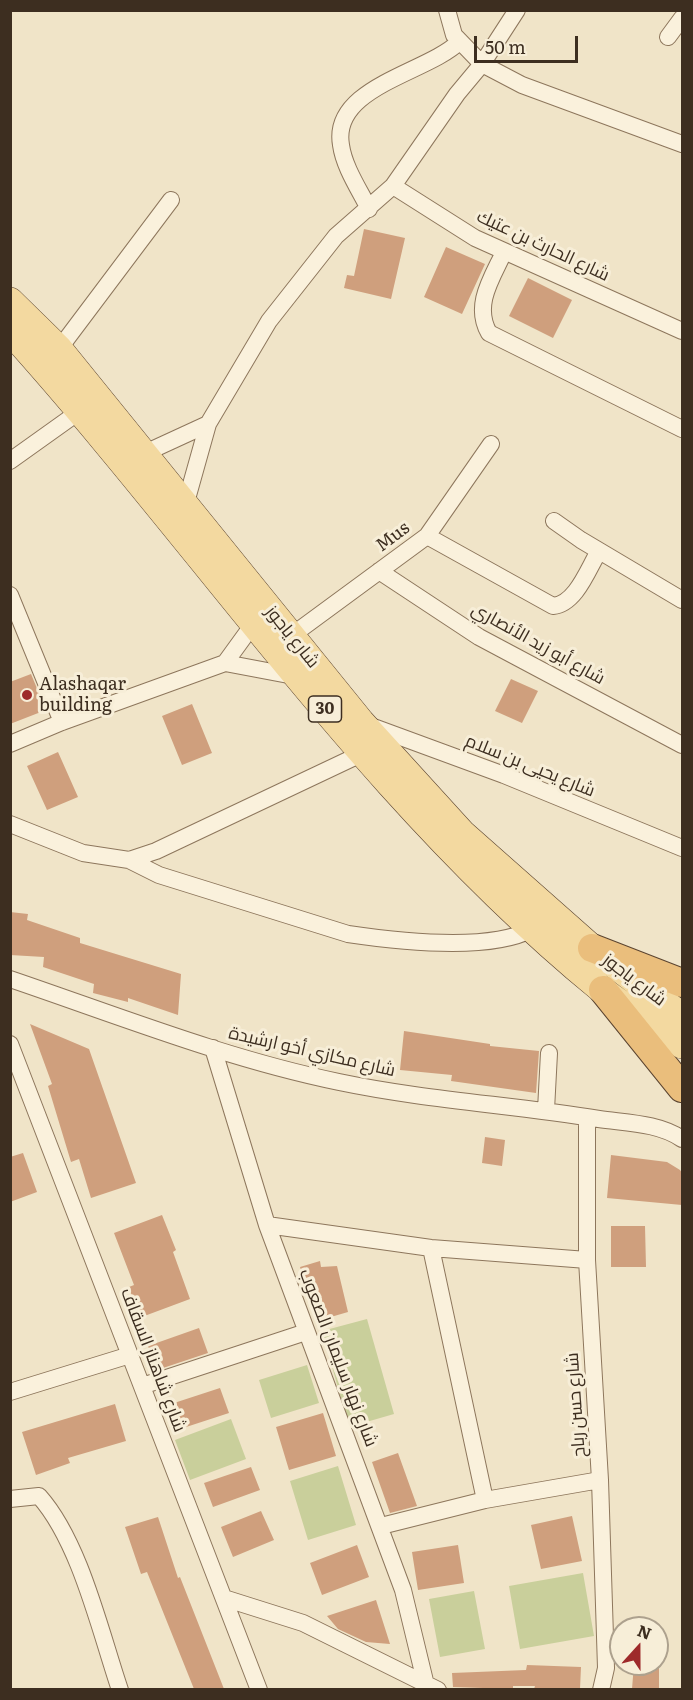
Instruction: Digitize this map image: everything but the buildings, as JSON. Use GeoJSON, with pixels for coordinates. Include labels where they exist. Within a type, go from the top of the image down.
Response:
{"type":"FeatureCollection","features":[{"type":"Feature","properties":{"kind":"highway"},"geometry":{"type":"LineString","coordinates":[[592,948],[682,983]]}},
{"type":"Feature","properties":{"kind":"highway"},"geometry":{"type":"LineString","coordinates":[[603,990],[682,1088]]}},
{"type":"Feature","properties":{"kind":"main road","name":"شارع ياجوز"},"geometry":{"type":"LineString","coordinates":[[10,301],[59,349],[361,722],[462,833],[592,948],[682,1016]]}},
{"type":"Feature","properties":{"kind":"main road","name":"شارع ياجوز"},"geometry":{"type":"LineString","coordinates":[[15,345],[80,411],[362,754],[470,871],[532,929],[603,990],[682,1045]]}},
{"type":"Feature","properties":{"kind":"street"},"geometry":{"type":"LineString","coordinates":[[447,10],[459,42],[482,64],[522,85],[682,144]]}},
{"type":"Feature","properties":{"kind":"street"},"geometry":{"type":"LineString","coordinates":[[185,506],[208,424],[254,345],[291,291],[336,236],[393,186],[457,94],[482,64],[517,10]]}},
{"type":"Feature","properties":{"kind":"street"},"geometry":{"type":"LineString","coordinates":[[668,37],[682,18]]}},
{"type":"Feature","properties":{"kind":"street"},"geometry":{"type":"LineString","coordinates":[[369,208],[344,157],[340,131],[345,117],[365,95],[444,55],[459,42]]}},
{"type":"Feature","properties":{"kind":"street","name":"شارع الحارث بن عتيك"},"geometry":{"type":"LineString","coordinates":[[393,186],[451,224],[504,252],[682,332]]}},
{"type":"Feature","properties":{"kind":"street"},"geometry":{"type":"LineString","coordinates":[[59,349],[171,200]]}},
{"type":"Feature","properties":{"kind":"street"},"geometry":{"type":"LineString","coordinates":[[504,252],[484,297],[482,317],[489,333],[682,429]]}},
{"type":"Feature","properties":{"kind":"street"},"geometry":{"type":"LineString","coordinates":[[10,461],[80,411]]}},
{"type":"Feature","properties":{"kind":"street"},"geometry":{"type":"LineString","coordinates":[[145,453],[208,424]]}},
{"type":"Feature","properties":{"kind":"street","name":"Mus"},"geometry":{"type":"LineString","coordinates":[[291,636],[427,536],[491,444]]}},
{"type":"Feature","properties":{"kind":"street"},"geometry":{"type":"LineString","coordinates":[[554,521],[599,551],[682,600]]}},
{"type":"Feature","properties":{"kind":"street"},"geometry":{"type":"LineString","coordinates":[[427,536],[553,606],[565,603],[572,595],[599,551]]}},
{"type":"Feature","properties":{"kind":"street","name":"شارع أبو زيد الأنصاري"},"geometry":{"type":"LineString","coordinates":[[379,571],[479,637],[682,745]]}},
{"type":"Feature","properties":{"kind":"street"},"geometry":{"type":"LineString","coordinates":[[10,595],[62,722]]}},
{"type":"Feature","properties":{"kind":"street"},"geometry":{"type":"LineString","coordinates":[[225,663],[254,623]]}},
{"type":"Feature","properties":{"kind":"street"},"geometry":{"type":"LineString","coordinates":[[10,744],[62,722],[225,663],[298,677]]}},
{"type":"Feature","properties":{"kind":"street","name":"شارع يحيى بن سلام"},"geometry":{"type":"LineString","coordinates":[[361,722],[504,775],[682,848]]}},
{"type":"Feature","properties":{"kind":"street"},"geometry":{"type":"LineString","coordinates":[[129,860],[166,846],[362,754]]}},
{"type":"Feature","properties":{"kind":"street"},"geometry":{"type":"LineString","coordinates":[[10,824],[83,853],[129,860],[159,875],[348,934],[379,939],[502,941],[532,929]]}},
{"type":"Feature","properties":{"kind":"street","name":"شارع مكازي أخو ارشيدة"},"geometry":{"type":"LineString","coordinates":[[10,979],[213,1048],[289,1070],[379,1090],[546,1110],[663,1129],[682,1138]]}},
{"type":"Feature","properties":{"kind":"street","name":"شارع شاهناز السقاف"},"geometry":{"type":"LineString","coordinates":[[10,1044],[227,1599],[259,1689]]}},
{"type":"Feature","properties":{"kind":"street","name":"شارع نهار سليمان الصعوب"},"geometry":{"type":"LineString","coordinates":[[213,1048],[267,1225],[381,1526],[432,1685]]}},
{"type":"Feature","properties":{"kind":"street"},"geometry":{"type":"LineString","coordinates":[[546,1110],[549,1053]]}},
{"type":"Feature","properties":{"kind":"street","name":"شارع حسن رباح"},"geometry":{"type":"LineString","coordinates":[[587,1117],[586,1260],[600,1480],[606,1668],[601,1689]]}},
{"type":"Feature","properties":{"kind":"street"},"geometry":{"type":"LineString","coordinates":[[267,1225],[431,1248],[586,1260]]}},
{"type":"Feature","properties":{"kind":"street"},"geometry":{"type":"LineString","coordinates":[[431,1248],[485,1500]]}},
{"type":"Feature","properties":{"kind":"street"},"geometry":{"type":"LineString","coordinates":[[142,1386],[306,1332]]}},
{"type":"Feature","properties":{"kind":"street"},"geometry":{"type":"LineString","coordinates":[[10,1392],[130,1355]]}},
{"type":"Feature","properties":{"kind":"street"},"geometry":{"type":"LineString","coordinates":[[381,1526],[485,1500],[600,1480]]}},
{"type":"Feature","properties":{"kind":"street"},"geometry":{"type":"LineString","coordinates":[[10,1499],[39,1496],[58,1520],[76,1559],[120,1689]]}},
{"type":"Feature","properties":{"kind":"street"},"geometry":{"type":"LineString","coordinates":[[227,1599],[303,1623],[432,1685]]}},
{"type":"Feature","properties":{"kind":"green space"},"geometry":{"type":"Polygon","coordinates":[[[367,1319],[394,1414],[349,1427],[322,1331],[367,1319]]]}},
{"type":"Feature","properties":{"kind":"green space"},"geometry":{"type":"Polygon","coordinates":[[[307,1365],[319,1403],[271,1418],[259,1380],[307,1365]]]}},
{"type":"Feature","properties":{"kind":"green space"},"geometry":{"type":"Polygon","coordinates":[[[231,1419],[246,1459],[190,1480],[175,1440],[231,1419]]]}},
{"type":"Feature","properties":{"kind":"green space"},"geometry":{"type":"Polygon","coordinates":[[[338,1466],[356,1525],[308,1540],[290,1481],[338,1466]]]}},
{"type":"Feature","properties":{"kind":"green space"},"geometry":{"type":"Polygon","coordinates":[[[583,1573],[594,1636],[520,1649],[509,1586],[583,1573]]]}},
{"type":"Feature","properties":{"kind":"green space"},"geometry":{"type":"Polygon","coordinates":[[[474,1591],[485,1649],[440,1657],[429,1599],[474,1591]]]}},
{"type":"Feature","properties":{"kind":"place","name":"Alashaqar building"},"geometry":{"type":"Point","coordinates":[27,695]}}]}
